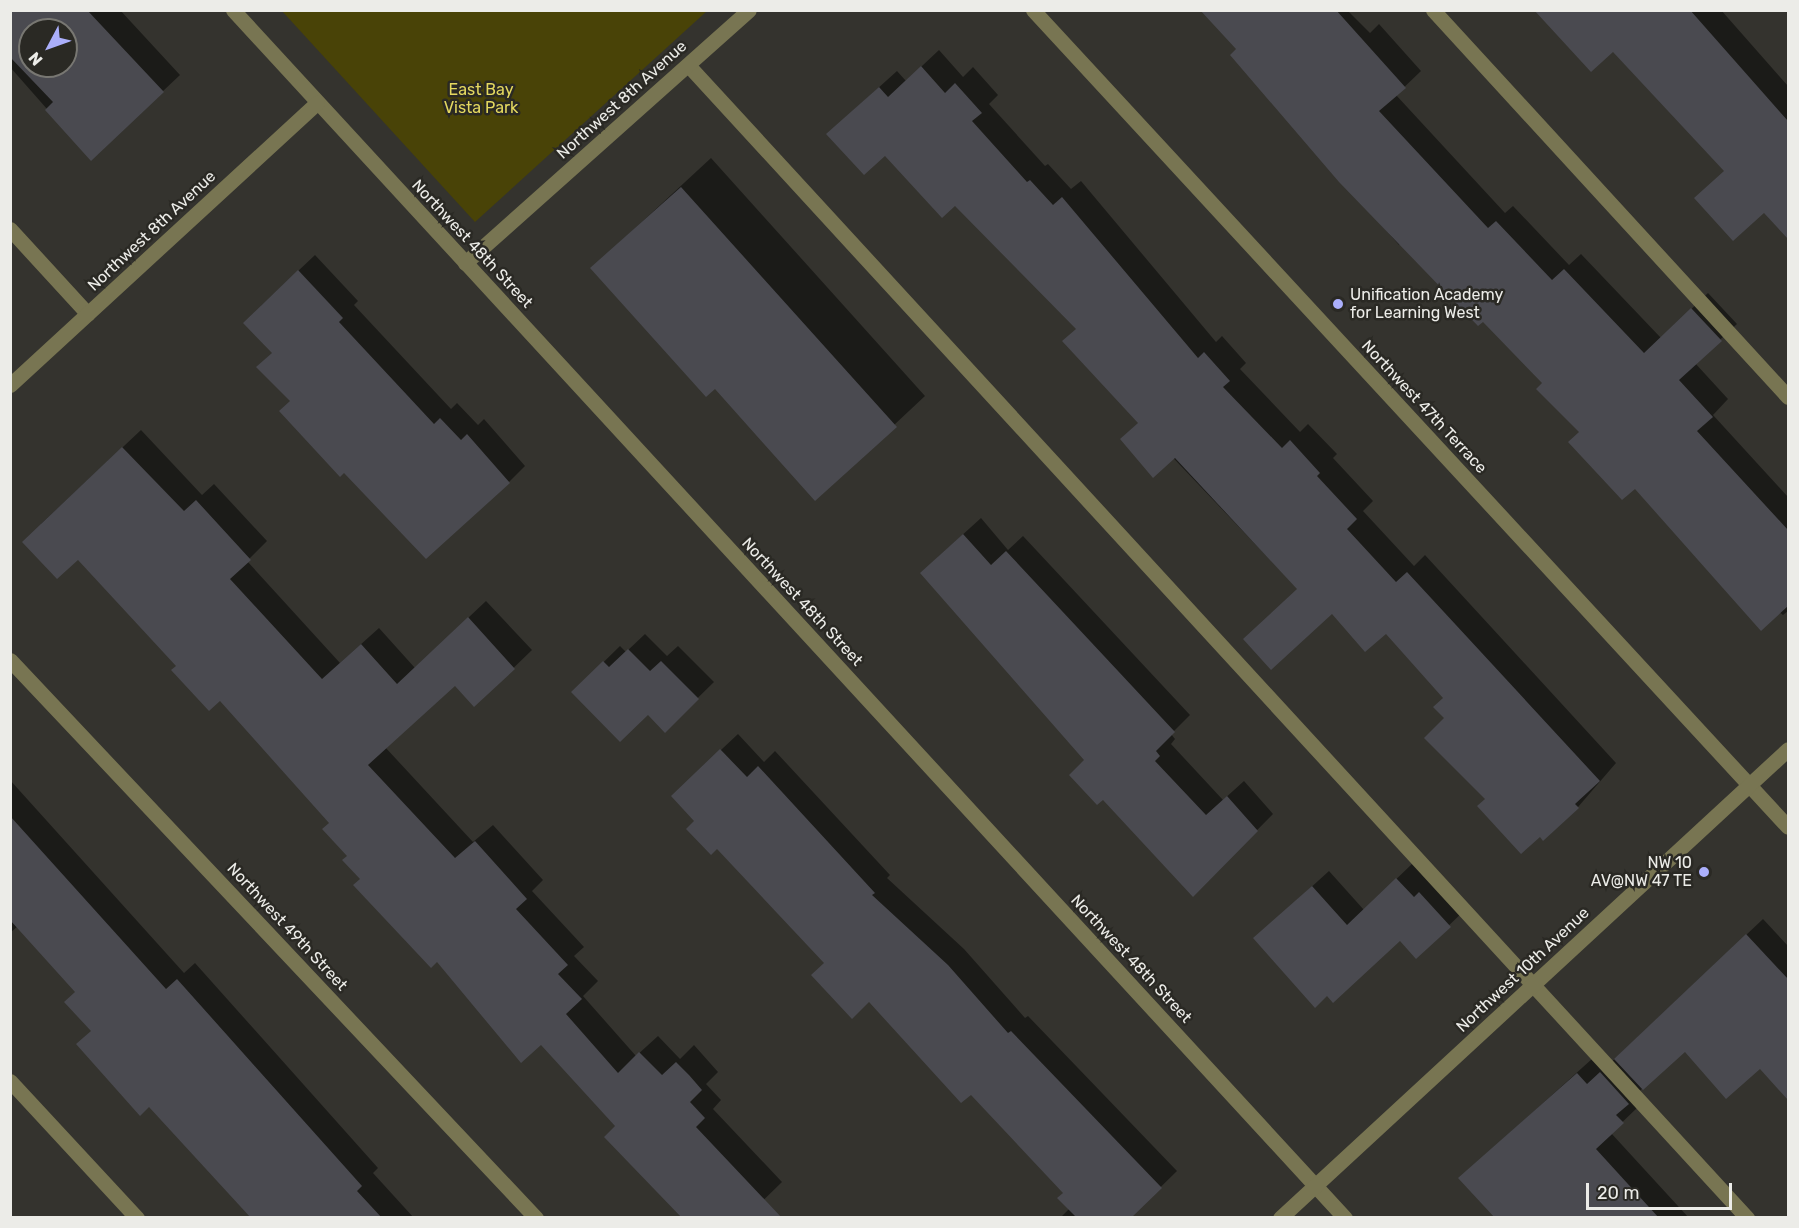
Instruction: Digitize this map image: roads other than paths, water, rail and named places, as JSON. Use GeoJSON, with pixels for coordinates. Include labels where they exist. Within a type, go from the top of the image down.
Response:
{"type":"FeatureCollection","features":[{"type":"Feature","properties":{"kind":"street","name":"Northwest 48th Street"},"geometry":{"type":"LineString","coordinates":[[232,10],[1345,1218]]}},
{"type":"Feature","properties":{"kind":"street","name":"Northwest 8th Avenue"},"geometry":{"type":"LineString","coordinates":[[465,263],[749,10]]}},
{"type":"Feature","properties":{"kind":"street","name":"Northwest 47th Terrace"},"geometry":{"type":"LineString","coordinates":[[1033,10],[1788,827]]}},
{"type":"Feature","properties":{"kind":"street"},"geometry":{"type":"LineString","coordinates":[[1433,10],[1788,397]]}},
{"type":"Feature","properties":{"kind":"street"},"geometry":{"type":"LineString","coordinates":[[688,65],[1747,1218]]}},
{"type":"Feature","properties":{"kind":"street","name":"Northwest 8th Avenue"},"geometry":{"type":"LineString","coordinates":[[10,385],[317,103]]}},
{"type":"Feature","properties":{"kind":"street"},"geometry":{"type":"LineString","coordinates":[[10,229],[88,314]]}},
{"type":"Feature","properties":{"kind":"street","name":"Northwest 49th Street"},"geometry":{"type":"LineString","coordinates":[[10,660],[536,1218]]}},
{"type":"Feature","properties":{"kind":"street","name":"Northwest 10th Avenue"},"geometry":{"type":"LineString","coordinates":[[1280,1218],[1788,749]]}},
{"type":"Feature","properties":{"kind":"street"},"geometry":{"type":"LineString","coordinates":[[10,1081],[137,1218]]}},
{"type":"Feature","properties":{"kind":"place","name":"Unification Academy for Learning West"},"geometry":{"type":"Point","coordinates":[1338,304]}},
{"type":"Feature","properties":{"kind":"place","name":"NW 10 AV@NW 47 TE"},"geometry":{"type":"Point","coordinates":[1704,872]}},
{"type":"Feature","properties":{"kind":"park label","name":"East Bay Vista Park"},"geometry":{"type":"Point","coordinates":[481,99]}}]}
